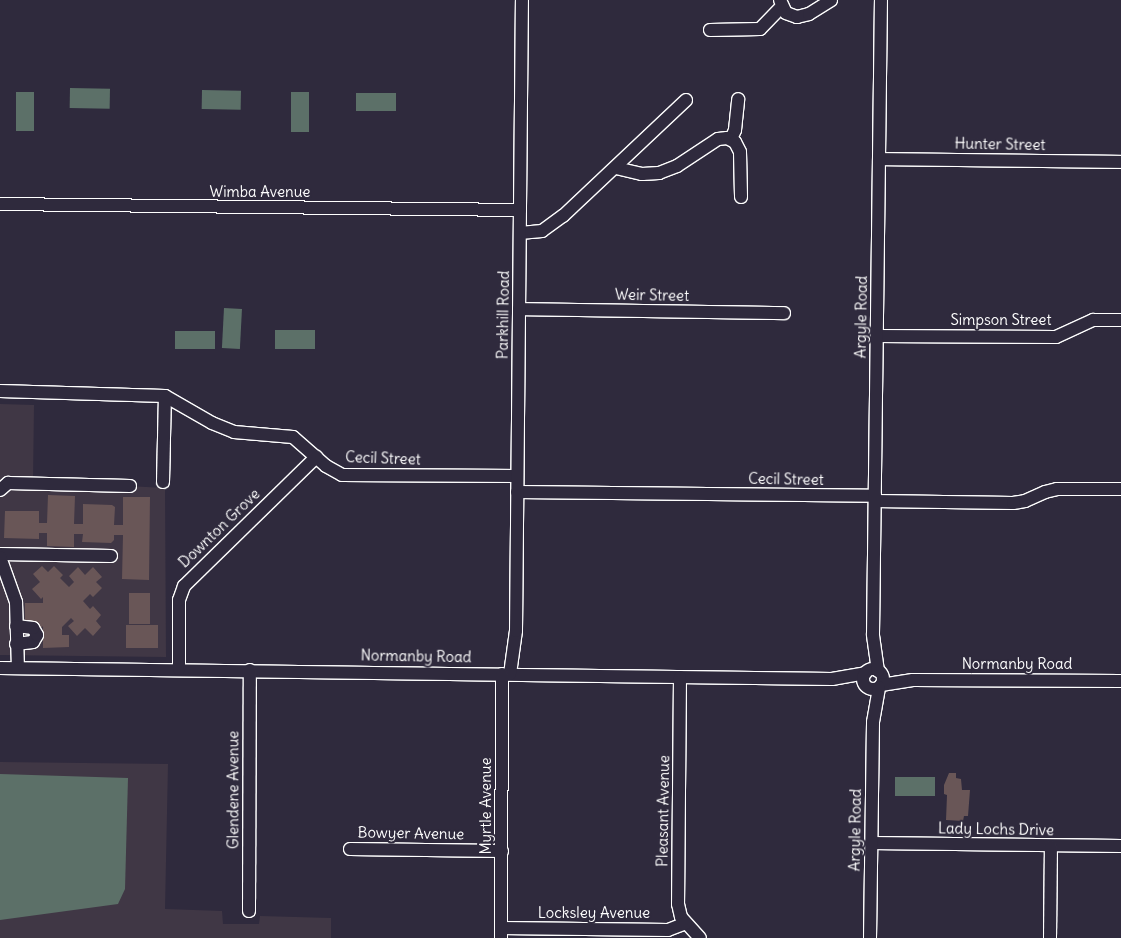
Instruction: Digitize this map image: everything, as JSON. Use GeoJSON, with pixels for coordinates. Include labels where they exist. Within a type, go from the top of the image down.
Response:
{"type":"FeatureCollection","features":[{"type":"Feature","properties":{"kind":"street","name":"Parkhill Road"},"geometry":{"type":"LineString","coordinates":[[511,674],[516,631],[522,0]]}},
{"type":"Feature","properties":{"kind":"street"},"geometry":{"type":"LineString","coordinates":[[710,30],[760,29],[781,3],[789,15],[801,17],[831,0]]}},
{"type":"Feature","properties":{"kind":"street","name":"Argyle Road"},"geometry":{"type":"LineString","coordinates":[[870,938],[881,0]]}},
{"type":"Feature","properties":{"kind":"street"},"geometry":{"type":"LineString","coordinates":[[730,139],[735,130],[738,99]]}},
{"type":"Feature","properties":{"kind":"street"},"geometry":{"type":"LineString","coordinates":[[520,228],[542,231],[578,204],[686,100]]}},
{"type":"Feature","properties":{"kind":"street"},"geometry":{"type":"LineString","coordinates":[[616,168],[642,174],[660,173],[677,166],[718,139],[730,139]]}},
{"type":"Feature","properties":{"kind":"street"},"geometry":{"type":"LineString","coordinates":[[730,139],[740,152],[741,197]]}},
{"type":"Feature","properties":{"kind":"street","name":"Hunter Street"},"geometry":{"type":"LineString","coordinates":[[879,159],[1121,162]]}},
{"type":"Feature","properties":{"kind":"street","name":"Wimba Avenue"},"geometry":{"type":"LineString","coordinates":[[0,204],[520,210]]}},
{"type":"Feature","properties":{"kind":"street","name":"Weir Street"},"geometry":{"type":"LineString","coordinates":[[519,309],[784,313]]}},
{"type":"Feature","properties":{"kind":"street","name":"Simpson Street"},"geometry":{"type":"LineString","coordinates":[[877,336],[1056,337],[1093,320],[1121,320]]}},
{"type":"Feature","properties":{"kind":"street","name":"Cecil Street"},"geometry":{"type":"LineString","coordinates":[[0,391],[165,396],[228,430],[246,434],[293,437],[331,470],[342,475],[517,476]]}},
{"type":"Feature","properties":{"kind":"street"},"geometry":{"type":"LineString","coordinates":[[163,482],[165,396]]}},
{"type":"Feature","properties":{"kind":"street","name":"Downton Grove"},"geometry":{"type":"LineString","coordinates":[[179,669],[179,600],[184,586],[316,457]]}},
{"type":"Feature","properties":{"kind":"street"},"geometry":{"type":"LineString","coordinates":[[0,490],[8,483],[130,486]]}},
{"type":"Feature","properties":{"kind":"street","name":"Cecil Street"},"geometry":{"type":"LineString","coordinates":[[517,492],[1013,503],[1025,501],[1057,489],[1121,489]]}},
{"type":"Feature","properties":{"kind":"street"},"geometry":{"type":"LineString","coordinates":[[18,668],[14,595],[0,555],[111,556]]}},
{"type":"Feature","properties":{"kind":"street"},"geometry":{"type":"LineString","coordinates":[[16,626],[33,628],[37,638],[30,643],[16,644]]}},
{"type":"Feature","properties":{"kind":"street","name":"Normanby Road"},"geometry":{"type":"LineString","coordinates":[[0,668],[1121,681]]}},
{"type":"Feature","properties":{"kind":"street","name":"Glendene Avenue"},"geometry":{"type":"LineString","coordinates":[[249,911],[250,670]]}},
{"type":"Feature","properties":{"kind":"street","name":"Myrtle Avenue"},"geometry":{"type":"LineString","coordinates":[[501,933],[502,851],[511,674]]}},
{"type":"Feature","properties":{"kind":"street","name":"Pleasant Avenue"},"geometry":{"type":"LineString","coordinates":[[680,677],[678,904],[681,917],[700,938]]}},
{"type":"Feature","properties":{"kind":"street","name":"Lady Lochs Drive"},"geometry":{"type":"LineString","coordinates":[[871,843],[1121,846]]}},
{"type":"Feature","properties":{"kind":"street"},"geometry":{"type":"LineString","coordinates":[[1050,938],[1051,846]]}},
{"type":"Feature","properties":{"kind":"street","name":"Bowyer Avenue"},"geometry":{"type":"LineString","coordinates":[[350,849],[502,851]]}},
{"type":"Feature","properties":{"kind":"street","name":"Locksley Avenue"},"geometry":{"type":"LineString","coordinates":[[501,933],[668,930],[686,923]]}},
{"type":"Feature","properties":{"kind":"shaded area"},"geometry":{"type":"Polygon","coordinates":[[[0,404],[34,405],[33,481],[165,488],[166,657],[0,655],[0,404]]]}},
{"type":"Feature","properties":{"kind":"shaded area"},"geometry":{"type":"Polygon","coordinates":[[[0,762],[168,764],[165,909],[222,911],[223,924],[259,924],[260,916],[331,918],[331,938],[0,938],[0,762]]]}},
{"type":"Feature","properties":{"kind":"green space"},"geometry":{"type":"Polygon","coordinates":[[[70,88],[110,89],[110,109],[70,108],[70,88]]]}},
{"type":"Feature","properties":{"kind":"green space"},"geometry":{"type":"Polygon","coordinates":[[[202,90],[241,91],[241,110],[202,109],[202,90]]]}},
{"type":"Feature","properties":{"kind":"green space"},"geometry":{"type":"Polygon","coordinates":[[[16,92],[34,92],[34,131],[16,131],[16,92]]]}},
{"type":"Feature","properties":{"kind":"green space"},"geometry":{"type":"Polygon","coordinates":[[[291,92],[309,92],[309,132],[291,132],[291,92]]]}},
{"type":"Feature","properties":{"kind":"green space"},"geometry":{"type":"Polygon","coordinates":[[[356,93],[396,93],[396,111],[356,111],[356,93]]]}},
{"type":"Feature","properties":{"kind":"green space"},"geometry":{"type":"Polygon","coordinates":[[[224,308],[242,309],[240,349],[222,348],[224,308]]]}},
{"type":"Feature","properties":{"kind":"green space"},"geometry":{"type":"Polygon","coordinates":[[[275,330],[315,330],[315,349],[275,349],[275,330]]]}},
{"type":"Feature","properties":{"kind":"green space"},"geometry":{"type":"Polygon","coordinates":[[[175,331],[215,331],[215,349],[175,349],[175,331]]]}},
{"type":"Feature","properties":{"kind":"green space"},"geometry":{"type":"Polygon","coordinates":[[[0,774],[128,778],[125,889],[118,904],[0,920],[0,774]]]}},
{"type":"Feature","properties":{"kind":"green space"},"geometry":{"type":"Polygon","coordinates":[[[895,777],[935,777],[935,796],[895,796],[895,777]]]}},
{"type":"Feature","properties":{"kind":"building"},"geometry":{"type":"Polygon","coordinates":[[[48,495],[75,496],[74,524],[83,524],[83,504],[112,505],[115,507],[114,525],[123,525],[123,497],[150,497],[149,580],[122,579],[123,535],[114,535],[114,540],[111,543],[82,542],[83,534],[74,534],[74,547],[47,546],[47,533],[39,533],[39,539],[4,538],[5,511],[39,511],[39,523],[47,523],[48,495]]]}},
{"type":"Feature","properties":{"kind":"building"},"geometry":{"type":"Polygon","coordinates":[[[42,566],[48,572],[54,566],[63,575],[60,578],[69,587],[74,582],[69,576],[78,567],[85,575],[93,567],[102,577],[96,582],[102,588],[93,597],[90,594],[83,601],[90,609],[93,606],[101,615],[96,621],[101,627],[93,636],[85,628],[77,636],[68,626],[74,621],[71,618],[62,627],[62,635],[69,635],[69,647],[43,648],[43,626],[33,636],[29,631],[39,622],[25,622],[25,603],[43,603],[43,597],[41,599],[32,589],[40,582],[33,574],[42,566]]]}},
{"type":"Feature","properties":{"kind":"building"},"geometry":{"type":"Polygon","coordinates":[[[129,593],[150,593],[150,624],[129,624],[129,593]]]}},
{"type":"Feature","properties":{"kind":"building"},"geometry":{"type":"Polygon","coordinates":[[[126,625],[158,625],[158,648],[126,648],[126,625]]]}},
{"type":"Feature","properties":{"kind":"building"},"geometry":{"type":"Polygon","coordinates":[[[949,773],[956,773],[956,778],[961,779],[962,790],[970,790],[968,816],[964,816],[963,821],[946,820],[947,795],[944,794],[944,785],[949,773]]]}}]}
